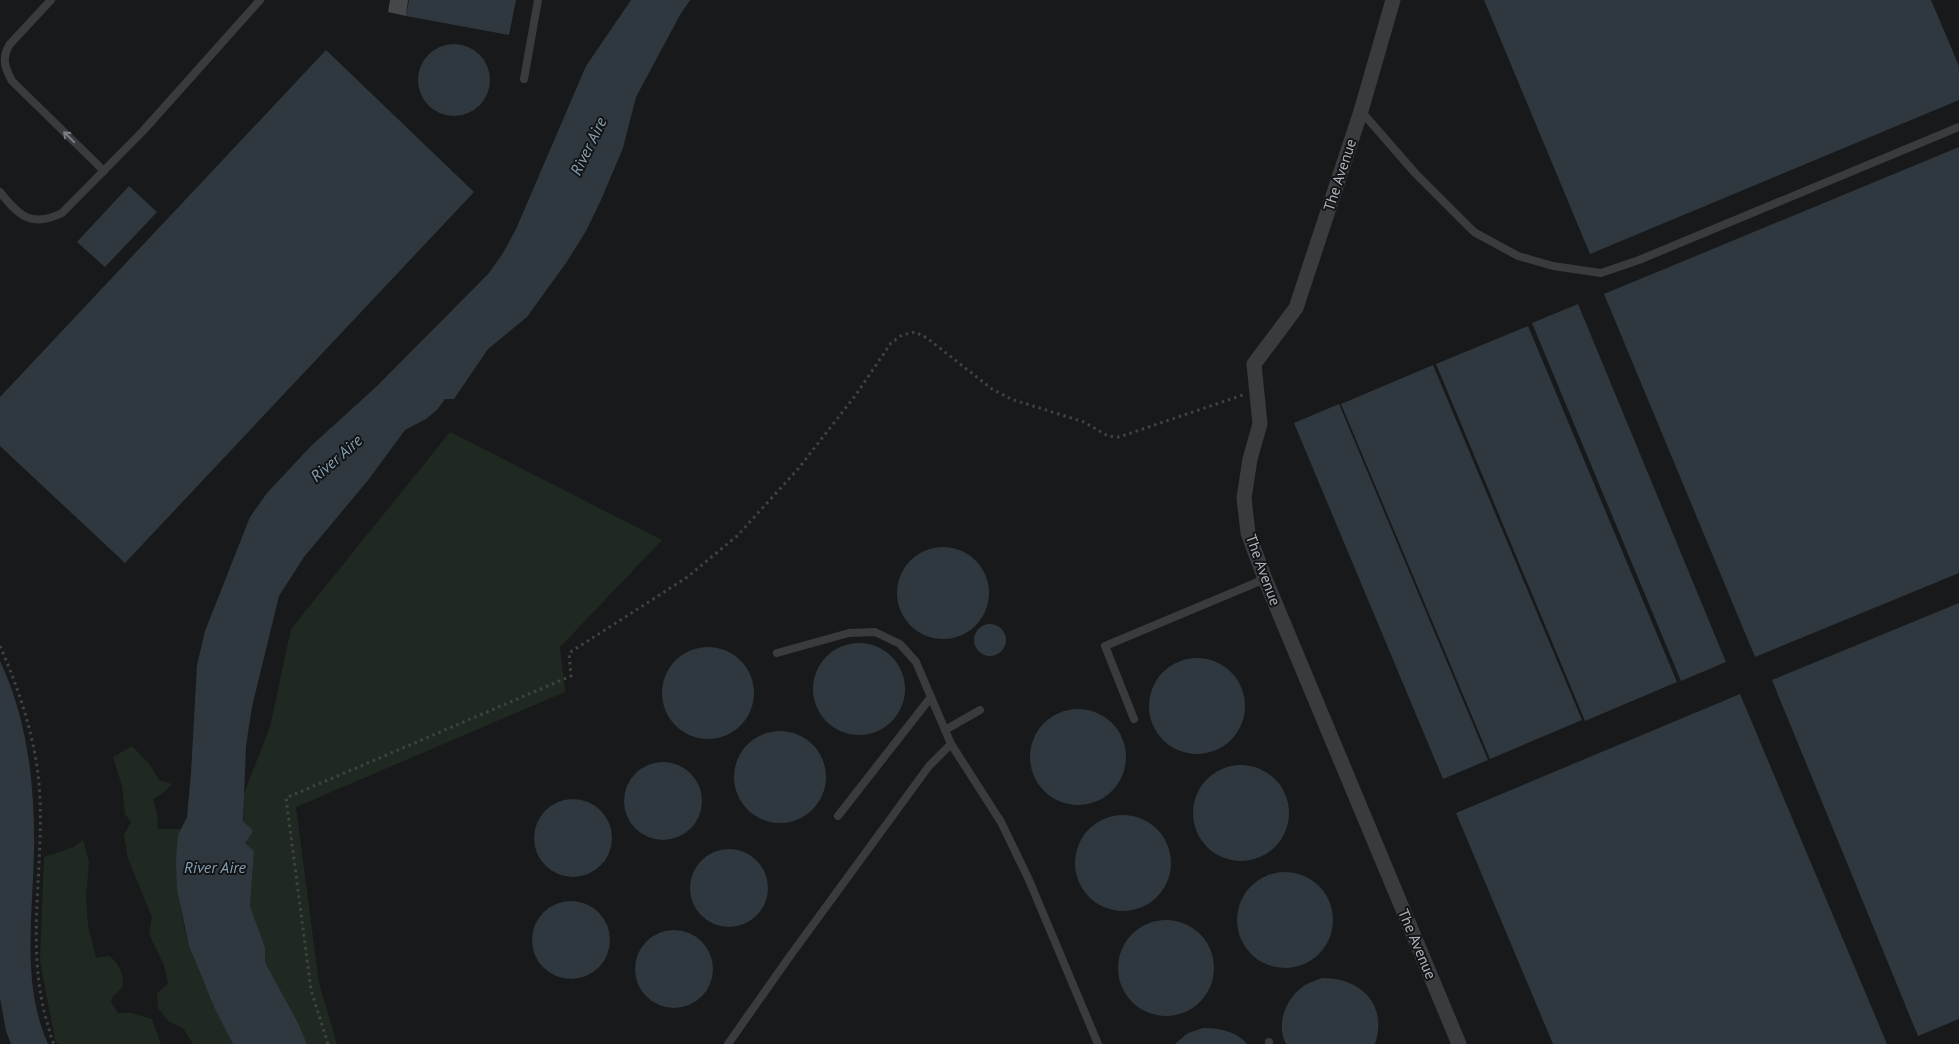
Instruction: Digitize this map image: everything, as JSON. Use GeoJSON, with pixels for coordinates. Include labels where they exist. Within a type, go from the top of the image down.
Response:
{"type":"FeatureCollection","features":[{"type":"Feature","properties":{"kind":"street","name":"The Avenue"},"geometry":{"type":"LineString","coordinates":[[1393,0],[1361,111],[1296,308],[1254,364],[1260,424],[1250,459],[1244,498],[1248,533],[1265,580],[1459,1044]]}},
{"type":"Feature","properties":{"kind":"lane"},"geometry":{"type":"LineString","coordinates":[[51,0],[10,44],[5,53],[6,71],[12,81],[104,171]]}},
{"type":"Feature","properties":{"kind":"lane"},"geometry":{"type":"LineString","coordinates":[[0,192],[10,204],[28,219],[40,221],[50,219],[62,213],[143,131],[260,0]]}},
{"type":"Feature","properties":{"kind":"lane"},"geometry":{"type":"LineString","coordinates":[[524,80],[538,0]]}},
{"type":"Feature","properties":{"kind":"lane"},"geometry":{"type":"LineString","coordinates":[[1361,111],[1415,173],[1474,232],[1518,256],[1553,266],[1601,273],[1624,266],[1959,126]]}},
{"type":"Feature","properties":{"kind":"lane"},"geometry":{"type":"LineString","coordinates":[[1134,719],[1105,646],[1265,580]]}},
{"type":"Feature","properties":{"kind":"lane"},"geometry":{"type":"LineString","coordinates":[[777,653],[849,633],[875,632],[900,644],[916,662],[951,744],[1001,822],[1029,880],[1098,1044]]}},
{"type":"Feature","properties":{"kind":"lane"},"geometry":{"type":"LineString","coordinates":[[838,816],[931,697]]}},
{"type":"Feature","properties":{"kind":"lane"},"geometry":{"type":"LineString","coordinates":[[945,730],[980,710]]}},
{"type":"Feature","properties":{"kind":"lane"},"geometry":{"type":"LineString","coordinates":[[728,1044],[929,766],[951,744]]}},
{"type":"Feature","properties":{"kind":"path"},"geometry":{"type":"LineString","coordinates":[[328,1044],[311,990],[286,798],[571,676],[569,653],[686,578],[736,536],[798,469],[855,396],[891,343],[902,335],[914,332],[927,338],[992,389],[1011,398],[1084,422],[1108,436],[1119,437],[1257,389]]}},
{"type":"Feature","properties":{"kind":"path"},"geometry":{"type":"LineString","coordinates":[[0,646],[19,692],[35,756],[40,799],[36,947],[38,980],[54,1044]]}},
{"type":"Feature","properties":{"kind":"shaded area"},"geometry":{"type":"Polygon","coordinates":[[[450,432],[662,540],[560,647],[565,692],[296,807],[319,983],[337,1044],[307,1044],[297,1021],[265,962],[265,947],[250,906],[254,851],[245,843],[243,796],[270,727],[291,629],[450,432]]]}},
{"type":"Feature","properties":{"kind":"shaded area"},"geometry":{"type":"Polygon","coordinates":[[[132,746],[150,765],[159,780],[172,784],[153,799],[157,813],[158,829],[181,829],[178,835],[179,886],[180,906],[186,933],[197,966],[233,1044],[193,1044],[183,1028],[168,1021],[158,1008],[157,993],[168,984],[164,965],[149,934],[152,917],[128,859],[124,835],[131,822],[125,814],[122,786],[113,757],[132,746]]]}},
{"type":"Feature","properties":{"kind":"shaded area"},"geometry":{"type":"Polygon","coordinates":[[[83,840],[89,861],[86,897],[88,926],[96,958],[109,956],[118,966],[123,978],[123,987],[113,996],[111,1002],[118,1013],[132,1013],[152,1019],[161,1044],[58,1044],[55,1040],[40,961],[44,857],[74,847],[83,840]]]}},
{"type":"Feature","properties":{"kind":"water"},"geometry":{"type":"Polygon","coordinates":[[[409,0],[516,0],[509,35],[406,16],[409,0]]]}},
{"type":"Feature","properties":{"kind":"water","name":"River Aire"},"geometry":{"type":"Polygon","coordinates":[[[631,0],[690,0],[636,97],[623,148],[586,231],[566,263],[527,317],[488,349],[454,399],[445,399],[437,410],[426,419],[405,430],[369,479],[304,557],[279,596],[252,707],[246,746],[243,821],[253,831],[245,843],[254,851],[250,906],[265,947],[265,962],[297,1021],[307,1044],[233,1044],[215,1009],[189,946],[177,889],[176,861],[178,835],[187,817],[197,665],[205,631],[250,517],[267,493],[311,446],[377,386],[489,273],[503,253],[516,229],[586,66],[631,0]]]}},
{"type":"Feature","properties":{"kind":"water"},"geometry":{"type":"Polygon","coordinates":[[[1484,0],[1931,0],[1959,66],[1959,100],[1590,254],[1484,0]]]}},
{"type":"Feature","properties":{"kind":"water"},"geometry":{"type":"Polygon","coordinates":[[[461,44],[480,54],[488,66],[490,80],[488,94],[480,106],[468,114],[447,116],[428,106],[420,94],[418,73],[428,54],[440,46],[461,44]]]}},
{"type":"Feature","properties":{"kind":"water"},"geometry":{"type":"Polygon","coordinates":[[[326,50],[474,192],[125,563],[0,446],[0,397],[326,50]]]}},
{"type":"Feature","properties":{"kind":"water"},"geometry":{"type":"Polygon","coordinates":[[[1959,147],[1959,573],[1755,657],[1604,294],[1959,147]]]}},
{"type":"Feature","properties":{"kind":"water"},"geometry":{"type":"Polygon","coordinates":[[[129,186],[157,212],[105,267],[77,242],[129,186]]]}},
{"type":"Feature","properties":{"kind":"water"},"geometry":{"type":"Polygon","coordinates":[[[1578,304],[1726,662],[1681,681],[1532,323],[1578,304]]]}},
{"type":"Feature","properties":{"kind":"water"},"geometry":{"type":"Polygon","coordinates":[[[1528,326],[1677,682],[1585,721],[1436,364],[1528,326]]]}},
{"type":"Feature","properties":{"kind":"water"},"geometry":{"type":"Polygon","coordinates":[[[1433,365],[1582,720],[1490,759],[1341,404],[1433,365]]]}},
{"type":"Feature","properties":{"kind":"water"},"geometry":{"type":"Polygon","coordinates":[[[1339,404],[1488,760],[1443,779],[1294,423],[1339,404]]]}},
{"type":"Feature","properties":{"kind":"water"},"geometry":{"type":"Polygon","coordinates":[[[943,547],[960,551],[975,561],[985,576],[989,593],[985,610],[975,625],[960,635],[943,639],[926,635],[911,625],[901,610],[897,593],[901,576],[911,561],[926,551],[943,547]]]}},
{"type":"Feature","properties":{"kind":"water"},"geometry":{"type":"Polygon","coordinates":[[[1959,603],[1959,1019],[1918,1036],[1772,680],[1959,603]]]}},
{"type":"Feature","properties":{"kind":"water"},"geometry":{"type":"Polygon","coordinates":[[[990,624],[1002,628],[1006,640],[1002,652],[990,656],[978,652],[974,640],[978,628],[990,624]]]}},
{"type":"Feature","properties":{"kind":"water"},"geometry":{"type":"Polygon","coordinates":[[[859,643],[876,647],[891,657],[901,672],[905,689],[901,706],[891,721],[876,731],[859,735],[842,731],[827,721],[817,706],[813,689],[817,672],[827,657],[842,647],[859,643]]]}},
{"type":"Feature","properties":{"kind":"water"},"geometry":{"type":"Polygon","coordinates":[[[708,647],[725,651],[740,661],[750,676],[754,693],[750,710],[740,725],[725,735],[708,739],[691,735],[676,725],[666,710],[662,693],[666,676],[676,661],[691,651],[708,647]]]}},
{"type":"Feature","properties":{"kind":"water"},"geometry":{"type":"Polygon","coordinates":[[[1197,658],[1215,662],[1231,672],[1241,688],[1245,706],[1241,724],[1231,740],[1215,750],[1197,754],[1179,750],[1163,740],[1153,724],[1149,706],[1153,688],[1163,672],[1179,662],[1197,658]]]}},
{"type":"Feature","properties":{"kind":"water"},"geometry":{"type":"Polygon","coordinates":[[[0,661],[10,683],[28,754],[34,827],[31,973],[34,997],[48,1044],[11,1044],[6,1031],[0,998],[0,661]]]}},
{"type":"Feature","properties":{"kind":"water"},"geometry":{"type":"Polygon","coordinates":[[[1740,694],[1887,1044],[1553,1044],[1456,813],[1740,694]]]}},
{"type":"Feature","properties":{"kind":"water"},"geometry":{"type":"Polygon","coordinates":[[[1078,709],[1096,713],[1112,723],[1122,739],[1126,757],[1122,775],[1112,791],[1096,801],[1078,805],[1060,801],[1044,791],[1034,775],[1030,757],[1034,739],[1044,723],[1060,713],[1078,709]]]}},
{"type":"Feature","properties":{"kind":"water"},"geometry":{"type":"Polygon","coordinates":[[[780,731],[797,735],[812,745],[822,760],[826,777],[822,794],[812,809],[797,819],[780,823],[763,819],[748,809],[738,794],[734,777],[738,760],[748,745],[763,735],[780,731]]]}},
{"type":"Feature","properties":{"kind":"water"},"geometry":{"type":"Polygon","coordinates":[[[655,762],[671,762],[685,768],[696,779],[702,793],[702,809],[696,823],[685,834],[671,840],[655,840],[641,834],[630,823],[624,809],[624,793],[630,779],[641,768],[655,762]]]}},
{"type":"Feature","properties":{"kind":"water"},"geometry":{"type":"Polygon","coordinates":[[[1241,765],[1259,769],[1275,779],[1285,795],[1289,813],[1285,831],[1275,847],[1259,857],[1241,861],[1223,857],[1207,847],[1197,831],[1193,813],[1197,795],[1207,779],[1223,769],[1241,765]]]}},
{"type":"Feature","properties":{"kind":"water"},"geometry":{"type":"Polygon","coordinates":[[[565,799],[581,799],[595,805],[606,816],[612,830],[612,846],[606,860],[595,871],[581,877],[565,877],[551,871],[540,860],[534,846],[534,830],[540,816],[551,805],[565,799]]]}},
{"type":"Feature","properties":{"kind":"water"},"geometry":{"type":"Polygon","coordinates":[[[1123,815],[1141,819],[1157,829],[1167,845],[1171,863],[1167,881],[1157,897],[1141,907],[1123,911],[1105,907],[1089,897],[1079,881],[1075,863],[1079,845],[1089,829],[1105,819],[1123,815]]]}},
{"type":"Feature","properties":{"kind":"water"},"geometry":{"type":"Polygon","coordinates":[[[721,849],[737,849],[751,855],[762,866],[768,880],[768,896],[762,910],[751,921],[737,927],[721,927],[707,921],[696,910],[690,896],[690,880],[696,866],[707,855],[721,849]]]}},
{"type":"Feature","properties":{"kind":"water"},"geometry":{"type":"Polygon","coordinates":[[[1285,872],[1303,876],[1319,886],[1329,902],[1333,920],[1329,938],[1319,954],[1303,964],[1285,968],[1267,964],[1251,954],[1241,938],[1237,920],[1241,902],[1251,886],[1267,876],[1285,872]]]}},
{"type":"Feature","properties":{"kind":"water"},"geometry":{"type":"Polygon","coordinates":[[[563,901],[579,901],[593,907],[604,918],[610,932],[610,948],[604,962],[593,973],[579,979],[563,979],[549,973],[538,962],[532,948],[532,932],[538,918],[549,907],[563,901]]]}},
{"type":"Feature","properties":{"kind":"water"},"geometry":{"type":"Polygon","coordinates":[[[1166,920],[1184,924],[1200,934],[1210,950],[1214,968],[1210,986],[1200,1002],[1184,1012],[1166,1016],[1148,1012],[1132,1002],[1122,986],[1118,968],[1122,950],[1132,934],[1148,924],[1166,920]]]}},
{"type":"Feature","properties":{"kind":"water"},"geometry":{"type":"Polygon","coordinates":[[[666,930],[682,930],[696,936],[707,947],[713,961],[713,977],[707,991],[696,1002],[682,1008],[666,1008],[652,1002],[641,991],[635,977],[635,961],[641,947],[652,936],[666,930]]]}},
{"type":"Feature","properties":{"kind":"water"},"geometry":{"type":"Polygon","coordinates":[[[1322,978],[1336,979],[1349,983],[1359,988],[1368,996],[1378,1017],[1375,1044],[1286,1044],[1282,1027],[1285,1010],[1289,1002],[1300,989],[1322,978]]]}},
{"type":"Feature","properties":{"kind":"water"},"geometry":{"type":"Polygon","coordinates":[[[1203,1028],[1227,1031],[1238,1036],[1247,1044],[1175,1044],[1188,1033],[1203,1028]]]}},
{"type":"Feature","properties":{"kind":"building"},"geometry":{"type":"Polygon","coordinates":[[[390,0],[408,0],[406,16],[388,12],[390,0]]]}}]}
